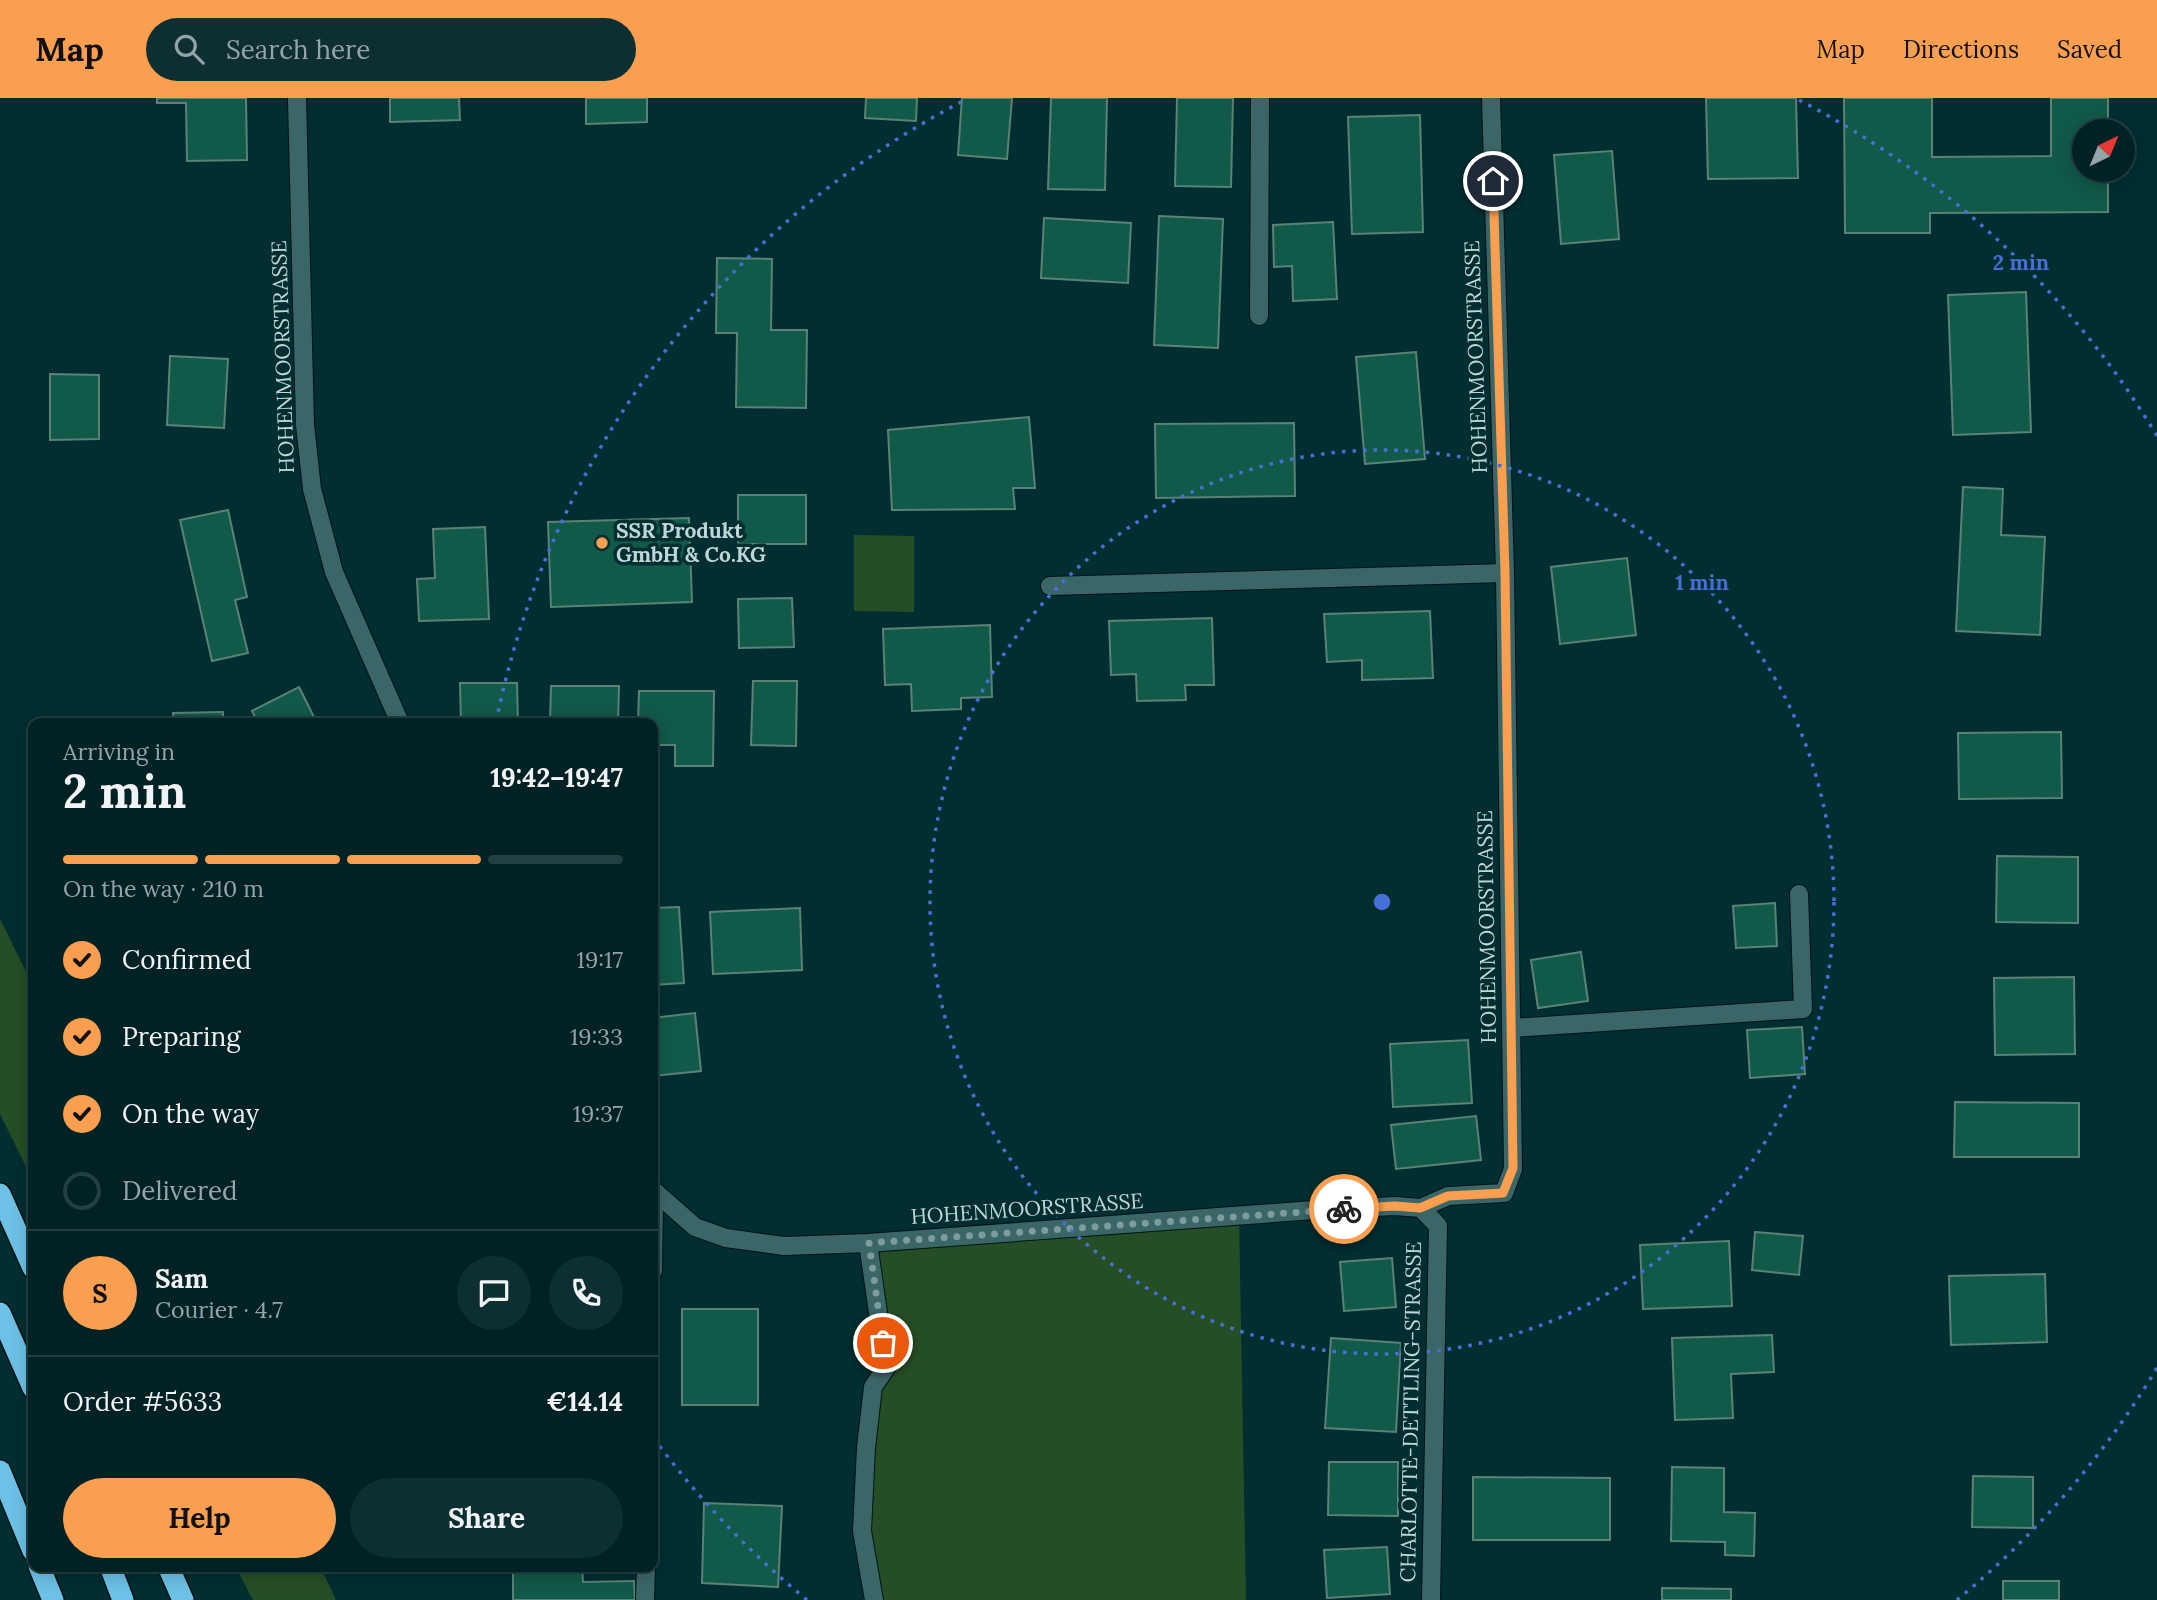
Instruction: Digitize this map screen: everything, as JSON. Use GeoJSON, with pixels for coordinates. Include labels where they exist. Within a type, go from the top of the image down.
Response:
{"type":"FeatureCollection","features":[{"type":"Feature","properties":{"kind":"highway"},"geometry":{"type":"LineString","coordinates":[[0,1194],[28,1257]]}},
{"type":"Feature","properties":{"kind":"highway"},"geometry":{"type":"LineString","coordinates":[[0,1313],[28,1377]]}},
{"type":"Feature","properties":{"kind":"highway"},"geometry":{"type":"LineString","coordinates":[[0,1471],[28,1539]]}},
{"type":"Feature","properties":{"kind":"highway"},"geometry":{"type":"LineString","coordinates":[[41,1572],[53,1600]]}},
{"type":"Feature","properties":{"kind":"highway"},"geometry":{"type":"LineString","coordinates":[[112,1572],[123,1600]]}},
{"type":"Feature","properties":{"kind":"highway"},"geometry":{"type":"LineString","coordinates":[[171,1572],[183,1600]]}},
{"type":"Feature","properties":{"kind":"street","name":"HOHENMOORSTRASSE"},"geometry":{"type":"LineString","coordinates":[[297,98],[305,425],[312,489],[334,572],[398,718]]}},
{"type":"Feature","properties":{"kind":"street"},"geometry":{"type":"LineString","coordinates":[[1259,98],[1259,316]]}},
{"type":"Feature","properties":{"kind":"street","name":"HOHENMOORSTRASSE"},"geometry":{"type":"LineString","coordinates":[[658,1195],[695,1227],[726,1238],[784,1246],[869,1243],[1289,1212],[1395,1206],[1420,1208],[1448,1196],[1503,1193],[1513,1168],[1512,1028],[1505,573],[1491,98]]}},
{"type":"Feature","properties":{"kind":"street"},"geometry":{"type":"LineString","coordinates":[[1050,586],[1505,573]]}},
{"type":"Feature","properties":{"kind":"street"},"geometry":{"type":"LineString","coordinates":[[1512,1028],[1803,1009],[1799,894]]}},
{"type":"Feature","properties":{"kind":"street","name":"CHARLOTTE-DETTLING-STRASSE"},"geometry":{"type":"LineString","coordinates":[[1420,1208],[1438,1226],[1431,1600]]}},
{"type":"Feature","properties":{"kind":"street"},"geometry":{"type":"LineString","coordinates":[[869,1243],[886,1367],[873,1387],[866,1448],[862,1531],[874,1600]]}},
{"type":"Feature","properties":{"kind":"street"},"geometry":{"type":"LineString","coordinates":[[645,1600],[646,1572]]}},
{"type":"Feature","properties":{"kind":"green space"},"geometry":{"type":"Polygon","coordinates":[[[854,535],[914,536],[914,612],[854,611],[854,535]]]}},
{"type":"Feature","properties":{"kind":"green space"},"geometry":{"type":"Polygon","coordinates":[[[0,919],[28,976],[28,1171],[0,1114],[0,919]]]}},
{"type":"Feature","properties":{"kind":"green space"},"geometry":{"type":"Polygon","coordinates":[[[1239,1215],[1246,1600],[874,1600],[862,1531],[873,1387],[886,1367],[868,1243],[1239,1215]]]}},
{"type":"Feature","properties":{"kind":"green space"},"geometry":{"type":"Polygon","coordinates":[[[238,1572],[323,1572],[336,1600],[253,1600],[238,1572]]]}},
{"type":"Feature","properties":{"kind":"building"},"geometry":{"type":"Polygon","coordinates":[[[157,98],[246,98],[247,160],[187,161],[186,103],[157,103],[157,98]]]}},
{"type":"Feature","properties":{"kind":"building"},"geometry":{"type":"Polygon","coordinates":[[[390,98],[459,98],[460,120],[390,122],[390,98]]]}},
{"type":"Feature","properties":{"kind":"building"},"geometry":{"type":"Polygon","coordinates":[[[586,98],[647,98],[647,122],[586,124],[586,98]]]}},
{"type":"Feature","properties":{"kind":"building"},"geometry":{"type":"Polygon","coordinates":[[[866,98],[917,98],[916,121],[865,118],[866,98]]]}},
{"type":"Feature","properties":{"kind":"building"},"geometry":{"type":"Polygon","coordinates":[[[962,98],[1012,98],[1007,159],[958,155],[962,98]]]}},
{"type":"Feature","properties":{"kind":"building"},"geometry":{"type":"Polygon","coordinates":[[[1051,98],[1107,98],[1105,190],[1048,189],[1051,98]]]}},
{"type":"Feature","properties":{"kind":"building"},"geometry":{"type":"Polygon","coordinates":[[[1177,98],[1233,98],[1231,187],[1175,186],[1177,98]]]}},
{"type":"Feature","properties":{"kind":"building"},"geometry":{"type":"Polygon","coordinates":[[[1706,98],[1796,98],[1798,178],[1708,179],[1706,98]]]}},
{"type":"Feature","properties":{"kind":"building"},"geometry":{"type":"Polygon","coordinates":[[[1844,98],[1932,98],[1932,157],[2051,156],[2051,98],[2108,98],[2108,119],[2072,119],[2072,182],[2108,182],[2108,212],[1930,213],[1930,233],[1845,233],[1844,98]]]}},
{"type":"Feature","properties":{"kind":"building"},"geometry":{"type":"Polygon","coordinates":[[[1420,115],[1423,232],[1352,234],[1348,117],[1420,115]]]}},
{"type":"Feature","properties":{"kind":"building"},"geometry":{"type":"Polygon","coordinates":[[[1612,151],[1619,239],[1561,244],[1554,155],[1612,151]]]}},
{"type":"Feature","properties":{"kind":"building"},"geometry":{"type":"Polygon","coordinates":[[[1159,216],[1223,219],[1218,348],[1154,345],[1159,216]]]}},
{"type":"Feature","properties":{"kind":"building"},"geometry":{"type":"Polygon","coordinates":[[[1044,218],[1131,223],[1128,283],[1041,278],[1044,218]]]}},
{"type":"Feature","properties":{"kind":"building"},"geometry":{"type":"Polygon","coordinates":[[[1333,222],[1337,299],[1293,301],[1292,266],[1274,267],[1273,225],[1333,222]]]}},
{"type":"Feature","properties":{"kind":"building"},"geometry":{"type":"Polygon","coordinates":[[[717,258],[772,259],[771,330],[807,330],[806,408],[736,407],[737,333],[716,333],[717,258]]]}},
{"type":"Feature","properties":{"kind":"building"},"geometry":{"type":"Polygon","coordinates":[[[2026,292],[2031,432],[1953,435],[1948,295],[2026,292]]]}},
{"type":"Feature","properties":{"kind":"building"},"geometry":{"type":"Polygon","coordinates":[[[1416,352],[1425,459],[1365,464],[1356,357],[1416,352]]]}},
{"type":"Feature","properties":{"kind":"building"},"geometry":{"type":"Polygon","coordinates":[[[170,356],[228,359],[224,428],[167,425],[170,356]]]}},
{"type":"Feature","properties":{"kind":"building"},"geometry":{"type":"Polygon","coordinates":[[[50,374],[99,375],[99,439],[50,440],[50,374]]]}},
{"type":"Feature","properties":{"kind":"building"},"geometry":{"type":"Polygon","coordinates":[[[1029,417],[1035,488],[1013,488],[1015,509],[892,510],[888,430],[1029,417]]]}},
{"type":"Feature","properties":{"kind":"building"},"geometry":{"type":"Polygon","coordinates":[[[1294,423],[1295,496],[1156,498],[1155,424],[1294,423]]]}},
{"type":"Feature","properties":{"kind":"building"},"geometry":{"type":"Polygon","coordinates":[[[1963,487],[2003,489],[2001,535],[2045,537],[2040,635],[1956,631],[1963,487]]]}},
{"type":"Feature","properties":{"kind":"building"},"geometry":{"type":"Polygon","coordinates":[[[738,495],[806,495],[806,544],[738,544],[738,495]]]}},
{"type":"Feature","properties":{"kind":"building"},"geometry":{"type":"Polygon","coordinates":[[[228,510],[247,597],[235,600],[248,653],[212,661],[180,520],[228,510]]]}},
{"type":"Feature","properties":{"kind":"building"},"geometry":{"type":"Polygon","coordinates":[[[689,518],[692,602],[551,607],[548,522],[689,518]]]}},
{"type":"Feature","properties":{"kind":"building"},"geometry":{"type":"Polygon","coordinates":[[[485,527],[489,619],[419,621],[417,579],[435,578],[433,529],[485,527]]]}},
{"type":"Feature","properties":{"kind":"building"},"geometry":{"type":"Polygon","coordinates":[[[1627,558],[1636,635],[1560,644],[1551,567],[1627,558]]]}},
{"type":"Feature","properties":{"kind":"building"},"geometry":{"type":"Polygon","coordinates":[[[792,598],[794,647],[739,648],[738,599],[792,598]]]}},
{"type":"Feature","properties":{"kind":"building"},"geometry":{"type":"Polygon","coordinates":[[[1430,611],[1433,678],[1362,680],[1362,660],[1327,662],[1324,614],[1430,611]]]}},
{"type":"Feature","properties":{"kind":"building"},"geometry":{"type":"Polygon","coordinates":[[[1212,618],[1214,685],[1185,685],[1186,700],[1137,701],[1136,674],[1111,675],[1109,621],[1212,618]]]}},
{"type":"Feature","properties":{"kind":"building"},"geometry":{"type":"Polygon","coordinates":[[[990,625],[992,697],[961,698],[961,709],[912,711],[911,684],[885,685],[883,629],[990,625]]]}},
{"type":"Feature","properties":{"kind":"building"},"geometry":{"type":"Polygon","coordinates":[[[753,681],[797,681],[796,746],[751,745],[753,681]]]}},
{"type":"Feature","properties":{"kind":"building"},"geometry":{"type":"Polygon","coordinates":[[[460,683],[517,683],[518,718],[461,718],[460,683]]]}},
{"type":"Feature","properties":{"kind":"building"},"geometry":{"type":"Polygon","coordinates":[[[551,686],[619,686],[618,718],[550,718],[551,686]]]}},
{"type":"Feature","properties":{"kind":"building"},"geometry":{"type":"Polygon","coordinates":[[[299,687],[314,718],[256,718],[252,711],[299,687]]]}},
{"type":"Feature","properties":{"kind":"building"},"geometry":{"type":"Polygon","coordinates":[[[639,691],[714,691],[713,766],[675,766],[675,745],[658,745],[658,718],[638,718],[639,691]]]}},
{"type":"Feature","properties":{"kind":"building"},"geometry":{"type":"Polygon","coordinates":[[[223,712],[223,718],[174,718],[173,713],[223,712]]]}},
{"type":"Feature","properties":{"kind":"building"},"geometry":{"type":"Polygon","coordinates":[[[2061,732],[2062,798],[1959,799],[1958,733],[2061,732]]]}},
{"type":"Feature","properties":{"kind":"building"},"geometry":{"type":"Polygon","coordinates":[[[1997,856],[2078,857],[2078,923],[1996,922],[1997,856]]]}},
{"type":"Feature","properties":{"kind":"building"},"geometry":{"type":"Polygon","coordinates":[[[1775,903],[1777,946],[1736,948],[1733,906],[1775,903]]]}},
{"type":"Feature","properties":{"kind":"building"},"geometry":{"type":"Polygon","coordinates":[[[679,907],[684,983],[658,985],[658,908],[679,907]]]}},
{"type":"Feature","properties":{"kind":"building"},"geometry":{"type":"Polygon","coordinates":[[[800,908],[802,970],[713,974],[710,912],[800,908]]]}},
{"type":"Feature","properties":{"kind":"building"},"geometry":{"type":"Polygon","coordinates":[[[1581,952],[1588,1001],[1538,1008],[1531,960],[1581,952]]]}},
{"type":"Feature","properties":{"kind":"building"},"geometry":{"type":"Polygon","coordinates":[[[2074,977],[2075,1054],[1995,1055],[1994,978],[2074,977]]]}},
{"type":"Feature","properties":{"kind":"building"},"geometry":{"type":"Polygon","coordinates":[[[695,1013],[701,1071],[658,1075],[658,1017],[695,1013]]]}},
{"type":"Feature","properties":{"kind":"building"},"geometry":{"type":"Polygon","coordinates":[[[1802,1027],[1805,1074],[1750,1078],[1747,1030],[1802,1027]]]}},
{"type":"Feature","properties":{"kind":"building"},"geometry":{"type":"Polygon","coordinates":[[[1468,1040],[1472,1103],[1393,1107],[1390,1044],[1468,1040]]]}},
{"type":"Feature","properties":{"kind":"building"},"geometry":{"type":"Polygon","coordinates":[[[1955,1102],[2079,1103],[2079,1157],[1954,1157],[1955,1102]]]}},
{"type":"Feature","properties":{"kind":"building"},"geometry":{"type":"Polygon","coordinates":[[[1476,1116],[1481,1160],[1396,1169],[1391,1125],[1476,1116]]]}},
{"type":"Feature","properties":{"kind":"building"},"geometry":{"type":"Polygon","coordinates":[[[1755,1232],[1803,1236],[1799,1275],[1752,1270],[1755,1232]]]}},
{"type":"Feature","properties":{"kind":"building"},"geometry":{"type":"Polygon","coordinates":[[[1729,1241],[1732,1306],[1643,1309],[1640,1245],[1729,1241]]]}},
{"type":"Feature","properties":{"kind":"building"},"geometry":{"type":"Polygon","coordinates":[[[1392,1258],[1396,1307],[1344,1311],[1340,1262],[1392,1258]]]}},
{"type":"Feature","properties":{"kind":"building"},"geometry":{"type":"Polygon","coordinates":[[[2045,1274],[2047,1342],[1951,1345],[1949,1276],[2045,1274]]]}},
{"type":"Feature","properties":{"kind":"building"},"geometry":{"type":"Polygon","coordinates":[[[682,1309],[758,1309],[758,1405],[682,1405],[682,1309]]]}},
{"type":"Feature","properties":{"kind":"building"},"geometry":{"type":"Polygon","coordinates":[[[1772,1335],[1774,1372],[1731,1374],[1733,1418],[1675,1420],[1672,1338],[1772,1335]]]}},
{"type":"Feature","properties":{"kind":"building"},"geometry":{"type":"Polygon","coordinates":[[[1331,1338],[1401,1343],[1396,1432],[1325,1428],[1331,1338]]]}},
{"type":"Feature","properties":{"kind":"building"},"geometry":{"type":"Polygon","coordinates":[[[1329,1462],[1398,1462],[1398,1516],[1328,1515],[1329,1462]]]}},
{"type":"Feature","properties":{"kind":"building"},"geometry":{"type":"Polygon","coordinates":[[[1672,1467],[1724,1468],[1724,1512],[1755,1513],[1754,1556],[1725,1555],[1725,1542],[1671,1541],[1672,1467]]]}},
{"type":"Feature","properties":{"kind":"building"},"geometry":{"type":"Polygon","coordinates":[[[1973,1476],[2033,1477],[2033,1528],[1972,1527],[1973,1476]]]}},
{"type":"Feature","properties":{"kind":"building"},"geometry":{"type":"Polygon","coordinates":[[[1473,1477],[1610,1478],[1610,1540],[1473,1540],[1473,1477]]]}},
{"type":"Feature","properties":{"kind":"building"},"geometry":{"type":"Polygon","coordinates":[[[704,1503],[782,1506],[778,1587],[702,1583],[704,1503]]]}},
{"type":"Feature","properties":{"kind":"building"},"geometry":{"type":"Polygon","coordinates":[[[1387,1547],[1390,1594],[1327,1598],[1324,1550],[1387,1547]]]}},
{"type":"Feature","properties":{"kind":"building"},"geometry":{"type":"Polygon","coordinates":[[[513,1572],[582,1572],[583,1582],[634,1581],[635,1600],[513,1600],[513,1572]]]}},
{"type":"Feature","properties":{"kind":"building"},"geometry":{"type":"Polygon","coordinates":[[[2003,1581],[2059,1581],[2059,1600],[2003,1600],[2003,1581]]]}},
{"type":"Feature","properties":{"kind":"building"},"geometry":{"type":"Polygon","coordinates":[[[1662,1588],[1731,1589],[1731,1600],[1662,1600],[1662,1588]]]}},
{"type":"Feature","properties":{"kind":"way so far"},"geometry":{"type":"LineString","coordinates":[[883,1343],[869,1243],[1344,1209]]}},
{"type":"Feature","properties":{"kind":"place","name":"SSR Produkt GmbH & Co.KG"},"geometry":{"type":"Point","coordinates":[602,543]}},
{"type":"Feature","properties":{"kind":"route"},"geometry":{"type":"LineString","coordinates":[[1344,1209],[1395,1206],[1420,1208],[1448,1196],[1503,1193],[1513,1168],[1505,573],[1493,181]]}}]}
